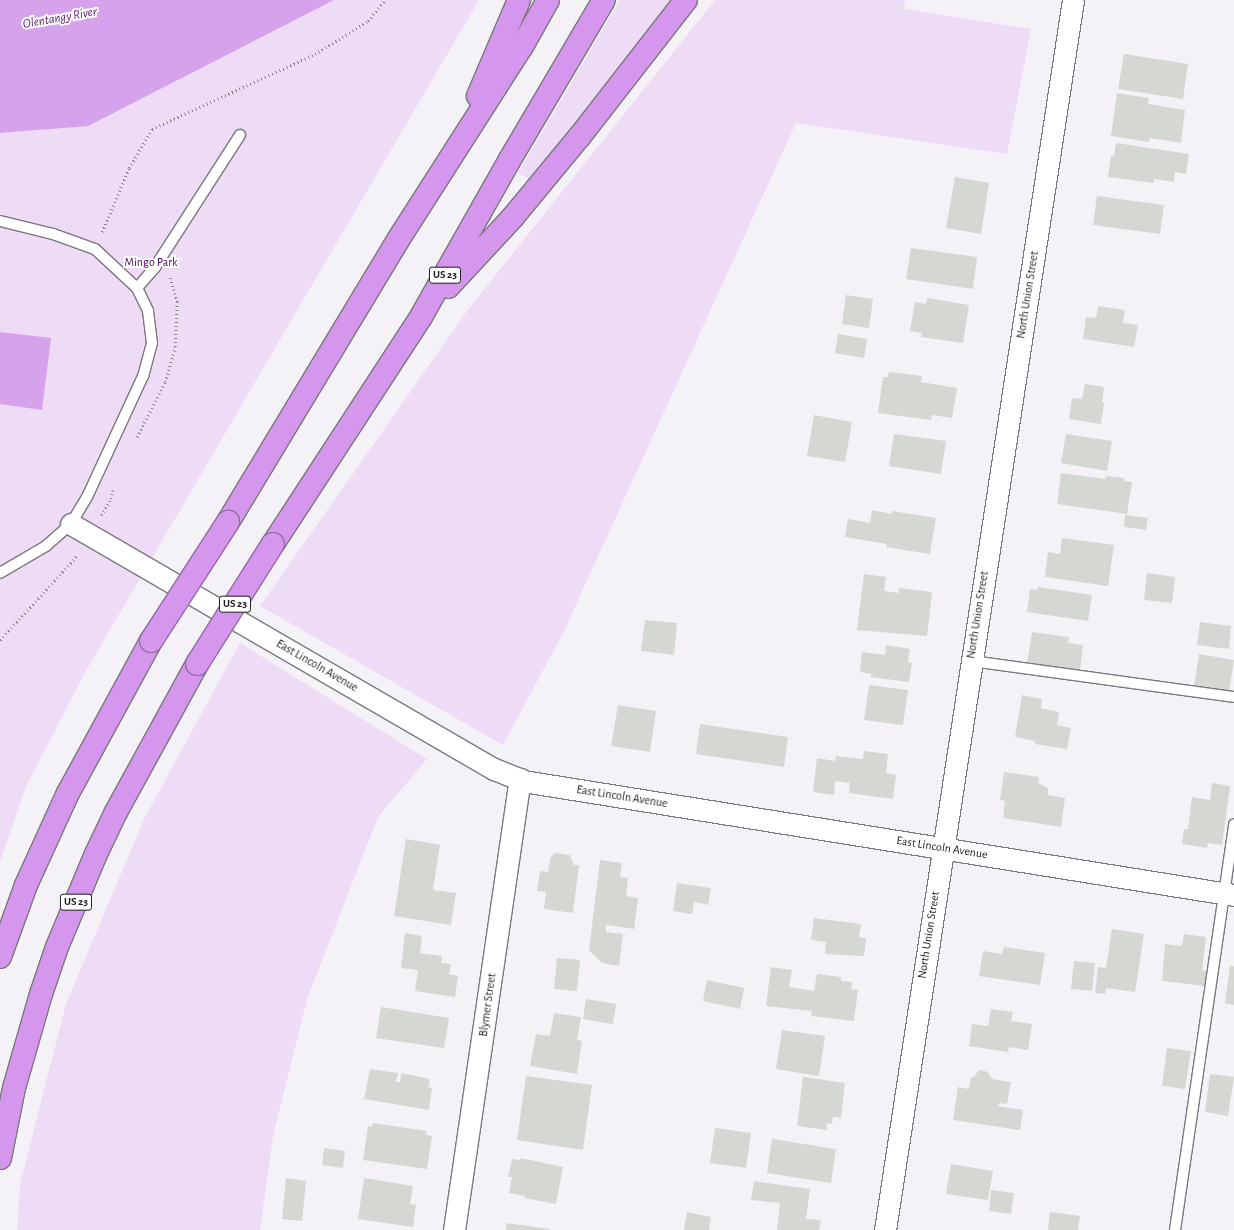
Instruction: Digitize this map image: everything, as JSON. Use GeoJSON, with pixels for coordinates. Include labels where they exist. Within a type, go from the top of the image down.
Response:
{"type":"FeatureCollection","features":[{"type":"Feature","properties":{"kind":"highway"},"geometry":{"type":"LineString","coordinates":[[453,154],[519,0]]}},
{"type":"Feature","properties":{"kind":"highway"},"geometry":{"type":"LineString","coordinates":[[0,957],[26,885],[68,793],[150,641],[228,522],[398,240],[521,48],[548,0]]}},
{"type":"Feature","properties":{"kind":"highway","name":"US 23"},"geometry":{"type":"LineString","coordinates":[[0,1158],[14,1088],[41,994],[57,947],[95,856],[110,825],[197,664],[422,315],[509,161],[604,0]]}},
{"type":"Feature","properties":{"kind":"highway"},"geometry":{"type":"LineString","coordinates":[[422,315],[513,217],[580,136],[686,0]]}},
{"type":"Feature","properties":{"kind":"street","name":"North Union Street"},"geometry":{"type":"LineString","coordinates":[[885,1230],[942,848],[1073,0]]}},
{"type":"Feature","properties":{"kind":"street","name":"East Lincoln Avenue"},"geometry":{"type":"LineString","coordinates":[[71,524],[494,769],[520,779],[652,802],[1229,894]]}},
{"type":"Feature","properties":{"kind":"street","name":"Blymer Street"},"geometry":{"type":"LineString","coordinates":[[454,1230],[520,779]]}},
{"type":"Feature","properties":{"kind":"lane"},"geometry":{"type":"LineString","coordinates":[[137,288],[155,267],[240,135]]}},
{"type":"Feature","properties":{"kind":"lane"},"geometry":{"type":"LineString","coordinates":[[0,221],[53,234],[95,249],[137,288],[148,311],[152,343],[143,376],[87,497],[71,524],[46,546],[0,573]]}},
{"type":"Feature","properties":{"kind":"lane"},"geometry":{"type":"LineString","coordinates":[[971,661],[1234,697]]}},
{"type":"Feature","properties":{"kind":"lane"},"geometry":{"type":"LineString","coordinates":[[1175,1230],[1229,894],[1234,824]]}},
{"type":"Feature","properties":{"kind":"path"},"geometry":{"type":"LineString","coordinates":[[95,249],[129,168],[152,129],[315,54],[368,21],[385,0]]}},
{"type":"Feature","properties":{"kind":"path"},"geometry":{"type":"LineString","coordinates":[[0,640],[75,560]]}},
{"type":"Feature","properties":{"kind":"green space","name":"Mingo Park"},"geometry":{"type":"Polygon","coordinates":[[[334,0],[479,0],[87,669],[26,786],[0,862],[0,133],[88,125],[334,0]]]}},
{"type":"Feature","properties":{"kind":"green space"},"geometry":{"type":"Polygon","coordinates":[[[620,0],[673,0],[530,180],[518,173],[620,0]]]}},
{"type":"Feature","properties":{"kind":"green space"},"geometry":{"type":"Polygon","coordinates":[[[715,0],[905,0],[904,9],[1031,29],[1007,154],[796,123],[563,633],[503,745],[260,606],[467,311],[715,0]]]}},
{"type":"Feature","properties":{"kind":"green space"},"geometry":{"type":"Polygon","coordinates":[[[240,643],[427,759],[378,817],[307,999],[273,1136],[260,1230],[17,1230],[20,1184],[66,1004],[144,819],[240,643]]]}},
{"type":"Feature","properties":{"kind":"water","name":"Olentangy River"},"geometry":{"type":"Polygon","coordinates":[[[0,0],[334,0],[88,126],[0,133],[0,0]]]}},
{"type":"Feature","properties":{"kind":"water"},"geometry":{"type":"Polygon","coordinates":[[[0,332],[51,338],[42,410],[0,404],[0,332]]]}},
{"type":"Feature","properties":{"kind":"building"},"geometry":{"type":"Polygon","coordinates":[[[1124,54],[1188,64],[1183,99],[1118,89],[1124,54]]]}},
{"type":"Feature","properties":{"kind":"building"},"geometry":{"type":"Polygon","coordinates":[[[1117,93],[1149,98],[1148,104],[1185,110],[1181,143],[1150,138],[1149,142],[1111,136],[1117,93]]]}},
{"type":"Feature","properties":{"kind":"building"},"geometry":{"type":"Polygon","coordinates":[[[1116,143],[1189,154],[1186,174],[1175,172],[1174,182],[1154,179],[1154,183],[1108,177],[1111,156],[1114,156],[1116,143]]]}},
{"type":"Feature","properties":{"kind":"building"},"geometry":{"type":"Polygon","coordinates":[[[955,177],[989,183],[981,234],[946,228],[955,177]]]}},
{"type":"Feature","properties":{"kind":"building"},"geometry":{"type":"Polygon","coordinates":[[[1097,196],[1164,205],[1160,234],[1093,225],[1097,196]]]}},
{"type":"Feature","properties":{"kind":"building"},"geometry":{"type":"Polygon","coordinates":[[[911,248],[977,257],[973,289],[906,279],[911,248]]]}},
{"type":"Feature","properties":{"kind":"building"},"geometry":{"type":"Polygon","coordinates":[[[846,295],[873,299],[869,328],[842,324],[846,295]]]}},
{"type":"Feature","properties":{"kind":"building"},"geometry":{"type":"Polygon","coordinates":[[[927,298],[969,305],[963,343],[921,337],[922,333],[910,331],[915,302],[926,304],[927,298]]]}},
{"type":"Feature","properties":{"kind":"building"},"geometry":{"type":"Polygon","coordinates":[[[1098,306],[1125,310],[1123,323],[1138,325],[1134,347],[1083,339],[1086,317],[1096,318],[1098,306]]]}},
{"type":"Feature","properties":{"kind":"building"},"geometry":{"type":"Polygon","coordinates":[[[838,334],[867,339],[864,358],[835,353],[838,334]]]}},
{"type":"Feature","properties":{"kind":"building"},"geometry":{"type":"Polygon","coordinates":[[[889,372],[922,376],[921,382],[957,388],[952,418],[932,415],[931,420],[878,413],[883,377],[888,377],[889,372]]]}},
{"type":"Feature","properties":{"kind":"building"},"geometry":{"type":"Polygon","coordinates":[[[1085,384],[1104,387],[1102,402],[1104,403],[1101,424],[1069,419],[1072,398],[1082,399],[1085,384]]]}},
{"type":"Feature","properties":{"kind":"building"},"geometry":{"type":"Polygon","coordinates":[[[814,415],[852,422],[845,462],[807,456],[814,415]]]}},
{"type":"Feature","properties":{"kind":"building"},"geometry":{"type":"Polygon","coordinates":[[[894,434],[946,441],[941,474],[889,466],[894,434]]]}},
{"type":"Feature","properties":{"kind":"building"},"geometry":{"type":"Polygon","coordinates":[[[1066,434],[1112,441],[1107,471],[1061,463],[1066,434]]]}},
{"type":"Feature","properties":{"kind":"building"},"geometry":{"type":"Polygon","coordinates":[[[1061,473],[1105,479],[1106,476],[1124,478],[1124,481],[1132,482],[1127,514],[1057,504],[1061,473]]]}},
{"type":"Feature","properties":{"kind":"building"},"geometry":{"type":"Polygon","coordinates":[[[872,510],[892,514],[892,511],[936,518],[930,554],[886,547],[887,544],[845,537],[848,519],[870,523],[872,510]]]}},
{"type":"Feature","properties":{"kind":"building"},"geometry":{"type":"Polygon","coordinates":[[[1125,515],[1148,518],[1146,530],[1124,527],[1125,515]]]}},
{"type":"Feature","properties":{"kind":"building"},"geometry":{"type":"Polygon","coordinates":[[[1062,538],[1114,545],[1108,586],[1045,577],[1048,552],[1060,554],[1062,538]]]}},
{"type":"Feature","properties":{"kind":"building"},"geometry":{"type":"Polygon","coordinates":[[[1147,573],[1175,577],[1172,603],[1144,600],[1147,573]]]}},
{"type":"Feature","properties":{"kind":"building"},"geometry":{"type":"Polygon","coordinates":[[[864,574],[886,577],[884,591],[899,593],[899,588],[932,592],[927,636],[857,630],[864,574]]]}},
{"type":"Feature","properties":{"kind":"building"},"geometry":{"type":"Polygon","coordinates":[[[1038,587],[1092,595],[1088,621],[1027,612],[1030,589],[1037,590],[1038,587]]]}},
{"type":"Feature","properties":{"kind":"building"},"geometry":{"type":"Polygon","coordinates":[[[645,620],[677,623],[674,655],[641,651],[645,620]]]}},
{"type":"Feature","properties":{"kind":"building"},"geometry":{"type":"Polygon","coordinates":[[[1200,622],[1231,626],[1229,649],[1197,645],[1200,622]]]}},
{"type":"Feature","properties":{"kind":"building"},"geometry":{"type":"Polygon","coordinates":[[[1032,632],[1069,637],[1068,643],[1083,645],[1080,671],[1027,664],[1032,632]]]}},
{"type":"Feature","properties":{"kind":"building"},"geometry":{"type":"Polygon","coordinates":[[[886,645],[910,649],[908,662],[912,663],[909,682],[871,677],[871,674],[860,672],[862,652],[885,655],[886,645]]]}},
{"type":"Feature","properties":{"kind":"building"},"geometry":{"type":"Polygon","coordinates":[[[1199,654],[1234,660],[1229,692],[1194,686],[1199,654]]]}},
{"type":"Feature","properties":{"kind":"building"},"geometry":{"type":"Polygon","coordinates":[[[869,685],[908,690],[903,725],[864,720],[869,685]]]}},
{"type":"Feature","properties":{"kind":"building"},"geometry":{"type":"Polygon","coordinates":[[[1022,695],[1042,699],[1041,708],[1059,712],[1057,725],[1071,728],[1067,749],[1035,744],[1035,741],[1015,737],[1022,695]]]}},
{"type":"Feature","properties":{"kind":"building"},"geometry":{"type":"Polygon","coordinates":[[[618,705],[656,711],[650,752],[611,746],[618,705]]]}},
{"type":"Feature","properties":{"kind":"building"},"geometry":{"type":"Polygon","coordinates":[[[700,724],[788,737],[784,767],[696,754],[700,724]]]}},
{"type":"Feature","properties":{"kind":"building"},"geometry":{"type":"Polygon","coordinates":[[[864,751],[888,754],[886,773],[896,775],[893,799],[849,793],[850,783],[835,781],[834,795],[813,792],[817,758],[835,761],[836,756],[863,759],[864,751]]]}},
{"type":"Feature","properties":{"kind":"building"},"geometry":{"type":"Polygon","coordinates":[[[1004,772],[1039,777],[1038,783],[1048,788],[1048,795],[1065,798],[1061,827],[1003,818],[1005,801],[1000,800],[1004,772]]]}},
{"type":"Feature","properties":{"kind":"building"},"geometry":{"type":"Polygon","coordinates":[[[1212,783],[1230,786],[1222,845],[1208,843],[1207,848],[1182,844],[1184,829],[1188,829],[1192,797],[1210,800],[1212,783]]]}},
{"type":"Feature","properties":{"kind":"building"},"geometry":{"type":"Polygon","coordinates":[[[406,839],[440,845],[433,890],[456,893],[451,925],[394,916],[406,839]]]}},
{"type":"Feature","properties":{"kind":"building"},"geometry":{"type":"Polygon","coordinates":[[[555,853],[570,855],[574,865],[579,865],[573,913],[544,909],[546,892],[537,891],[540,871],[548,872],[550,858],[555,853]]]}},
{"type":"Feature","properties":{"kind":"building"},"geometry":{"type":"Polygon","coordinates":[[[600,860],[622,863],[620,877],[628,878],[626,896],[638,898],[634,929],[606,925],[606,932],[623,934],[619,966],[602,963],[589,950],[600,860]]]}},
{"type":"Feature","properties":{"kind":"building"},"geometry":{"type":"Polygon","coordinates":[[[677,883],[711,888],[708,905],[694,902],[692,914],[673,911],[677,883]]]}},
{"type":"Feature","properties":{"kind":"building"},"geometry":{"type":"Polygon","coordinates":[[[814,918],[861,924],[859,937],[866,938],[864,956],[825,954],[826,942],[811,940],[814,918]]]}},
{"type":"Feature","properties":{"kind":"building"},"geometry":{"type":"Polygon","coordinates":[[[1112,929],[1144,934],[1135,992],[1106,988],[1105,994],[1095,993],[1098,967],[1106,968],[1112,929]]]}},
{"type":"Feature","properties":{"kind":"building"},"geometry":{"type":"Polygon","coordinates":[[[405,933],[422,936],[420,953],[442,956],[441,963],[451,964],[449,974],[458,976],[455,997],[415,991],[418,970],[401,968],[405,933]]]}},
{"type":"Feature","properties":{"kind":"building"},"geometry":{"type":"Polygon","coordinates":[[[1184,934],[1206,937],[1202,970],[1207,971],[1205,986],[1162,981],[1165,944],[1182,946],[1184,934]]]}},
{"type":"Feature","properties":{"kind":"building"},"geometry":{"type":"Polygon","coordinates":[[[1004,947],[1045,953],[1040,985],[979,976],[983,951],[1002,954],[1004,947]]]}},
{"type":"Feature","properties":{"kind":"building"},"geometry":{"type":"Polygon","coordinates":[[[557,958],[580,960],[577,991],[554,989],[557,958]]]}},
{"type":"Feature","properties":{"kind":"building"},"geometry":{"type":"Polygon","coordinates":[[[1074,961],[1095,963],[1092,991],[1071,989],[1074,961]]]}},
{"type":"Feature","properties":{"kind":"building"},"geometry":{"type":"Polygon","coordinates":[[[1230,966],[1234,966],[1234,1005],[1225,1003],[1230,966]]]}},
{"type":"Feature","properties":{"kind":"building"},"geometry":{"type":"Polygon","coordinates":[[[771,967],[792,970],[789,987],[814,991],[817,974],[841,977],[841,981],[852,982],[851,989],[858,990],[854,1021],[811,1016],[812,1011],[766,1006],[771,967]]]}},
{"type":"Feature","properties":{"kind":"building"},"geometry":{"type":"Polygon","coordinates":[[[707,980],[744,988],[740,1009],[703,1001],[707,980]]]}},
{"type":"Feature","properties":{"kind":"building"},"geometry":{"type":"Polygon","coordinates":[[[586,999],[616,1004],[613,1024],[583,1019],[586,999]]]}},
{"type":"Feature","properties":{"kind":"building"},"geometry":{"type":"Polygon","coordinates":[[[381,1007],[449,1018],[444,1048],[376,1038],[381,1007]]]}},
{"type":"Feature","properties":{"kind":"building"},"geometry":{"type":"Polygon","coordinates":[[[991,1009],[1013,1012],[1011,1021],[1032,1024],[1028,1050],[1009,1047],[1008,1052],[969,1046],[972,1024],[988,1026],[991,1009]]]}},
{"type":"Feature","properties":{"kind":"building"},"geometry":{"type":"Polygon","coordinates":[[[554,1013],[581,1017],[577,1040],[582,1041],[577,1074],[530,1066],[536,1034],[550,1036],[554,1013]]]}},
{"type":"Feature","properties":{"kind":"building"},"geometry":{"type":"Polygon","coordinates":[[[782,1030],[825,1036],[819,1076],[776,1069],[782,1030]]]}},
{"type":"Feature","properties":{"kind":"building"},"geometry":{"type":"Polygon","coordinates":[[[1167,1048],[1191,1051],[1185,1089],[1162,1086],[1167,1048]]]}},
{"type":"Feature","properties":{"kind":"building"},"geometry":{"type":"Polygon","coordinates":[[[370,1069],[398,1073],[396,1082],[400,1082],[401,1073],[430,1079],[428,1087],[432,1088],[429,1110],[364,1099],[370,1069]]]}},
{"type":"Feature","properties":{"kind":"building"},"geometry":{"type":"Polygon","coordinates":[[[979,1070],[988,1072],[992,1079],[1011,1082],[1007,1104],[999,1103],[998,1106],[1023,1110],[1020,1130],[953,1120],[958,1087],[969,1089],[971,1077],[974,1077],[979,1070]]]}},
{"type":"Feature","properties":{"kind":"building"},"geometry":{"type":"Polygon","coordinates":[[[1210,1074],[1234,1077],[1228,1116],[1205,1112],[1210,1074]]]}},
{"type":"Feature","properties":{"kind":"building"},"geometry":{"type":"Polygon","coordinates":[[[526,1076],[592,1085],[583,1150],[517,1140],[526,1076]]]}},
{"type":"Feature","properties":{"kind":"building"},"geometry":{"type":"Polygon","coordinates":[[[803,1077],[845,1083],[841,1118],[833,1117],[832,1124],[827,1123],[827,1130],[797,1126],[803,1077]]]}},
{"type":"Feature","properties":{"kind":"building"},"geometry":{"type":"Polygon","coordinates":[[[373,1123],[427,1131],[426,1135],[432,1136],[427,1169],[363,1160],[368,1126],[372,1127],[373,1123]]]}},
{"type":"Feature","properties":{"kind":"building"},"geometry":{"type":"Polygon","coordinates":[[[715,1128],[751,1133],[746,1168],[710,1163],[715,1128]]]}},
{"type":"Feature","properties":{"kind":"building"},"geometry":{"type":"Polygon","coordinates":[[[772,1139],[836,1149],[831,1183],[767,1173],[772,1139]]]}},
{"type":"Feature","properties":{"kind":"building"},"geometry":{"type":"Polygon","coordinates":[[[324,1148],[345,1151],[343,1168],[322,1165],[324,1148]]]}},
{"type":"Feature","properties":{"kind":"building"},"geometry":{"type":"Polygon","coordinates":[[[521,1158],[563,1167],[556,1204],[525,1198],[525,1196],[509,1193],[512,1177],[508,1177],[512,1159],[520,1160],[521,1158]]]}},
{"type":"Feature","properties":{"kind":"building"},"geometry":{"type":"Polygon","coordinates":[[[951,1164],[993,1171],[988,1200],[946,1194],[951,1164]]]}},
{"type":"Feature","properties":{"kind":"building"},"geometry":{"type":"Polygon","coordinates":[[[286,1178],[306,1181],[302,1221],[282,1219],[286,1178]]]}},
{"type":"Feature","properties":{"kind":"building"},"geometry":{"type":"Polygon","coordinates":[[[364,1178],[413,1186],[410,1204],[416,1205],[413,1227],[358,1219],[364,1178]]]}},
{"type":"Feature","properties":{"kind":"building"},"geometry":{"type":"Polygon","coordinates":[[[754,1181],[810,1189],[806,1219],[821,1220],[819,1230],[777,1230],[780,1203],[751,1200],[754,1181]]]}},
{"type":"Feature","properties":{"kind":"building"},"geometry":{"type":"Polygon","coordinates":[[[991,1190],[1014,1193],[1011,1214],[989,1211],[991,1190]]]}},
{"type":"Feature","properties":{"kind":"building"},"geometry":{"type":"Polygon","coordinates":[[[687,1212],[711,1217],[709,1230],[684,1230],[687,1212]]]}},
{"type":"Feature","properties":{"kind":"building"},"geometry":{"type":"Polygon","coordinates":[[[1050,1212],[1080,1216],[1078,1230],[1048,1230],[1050,1212]]]}},
{"type":"Feature","properties":{"kind":"building"},"geometry":{"type":"Polygon","coordinates":[[[507,1223],[550,1229],[550,1230],[506,1230],[507,1223]]]}}]}
